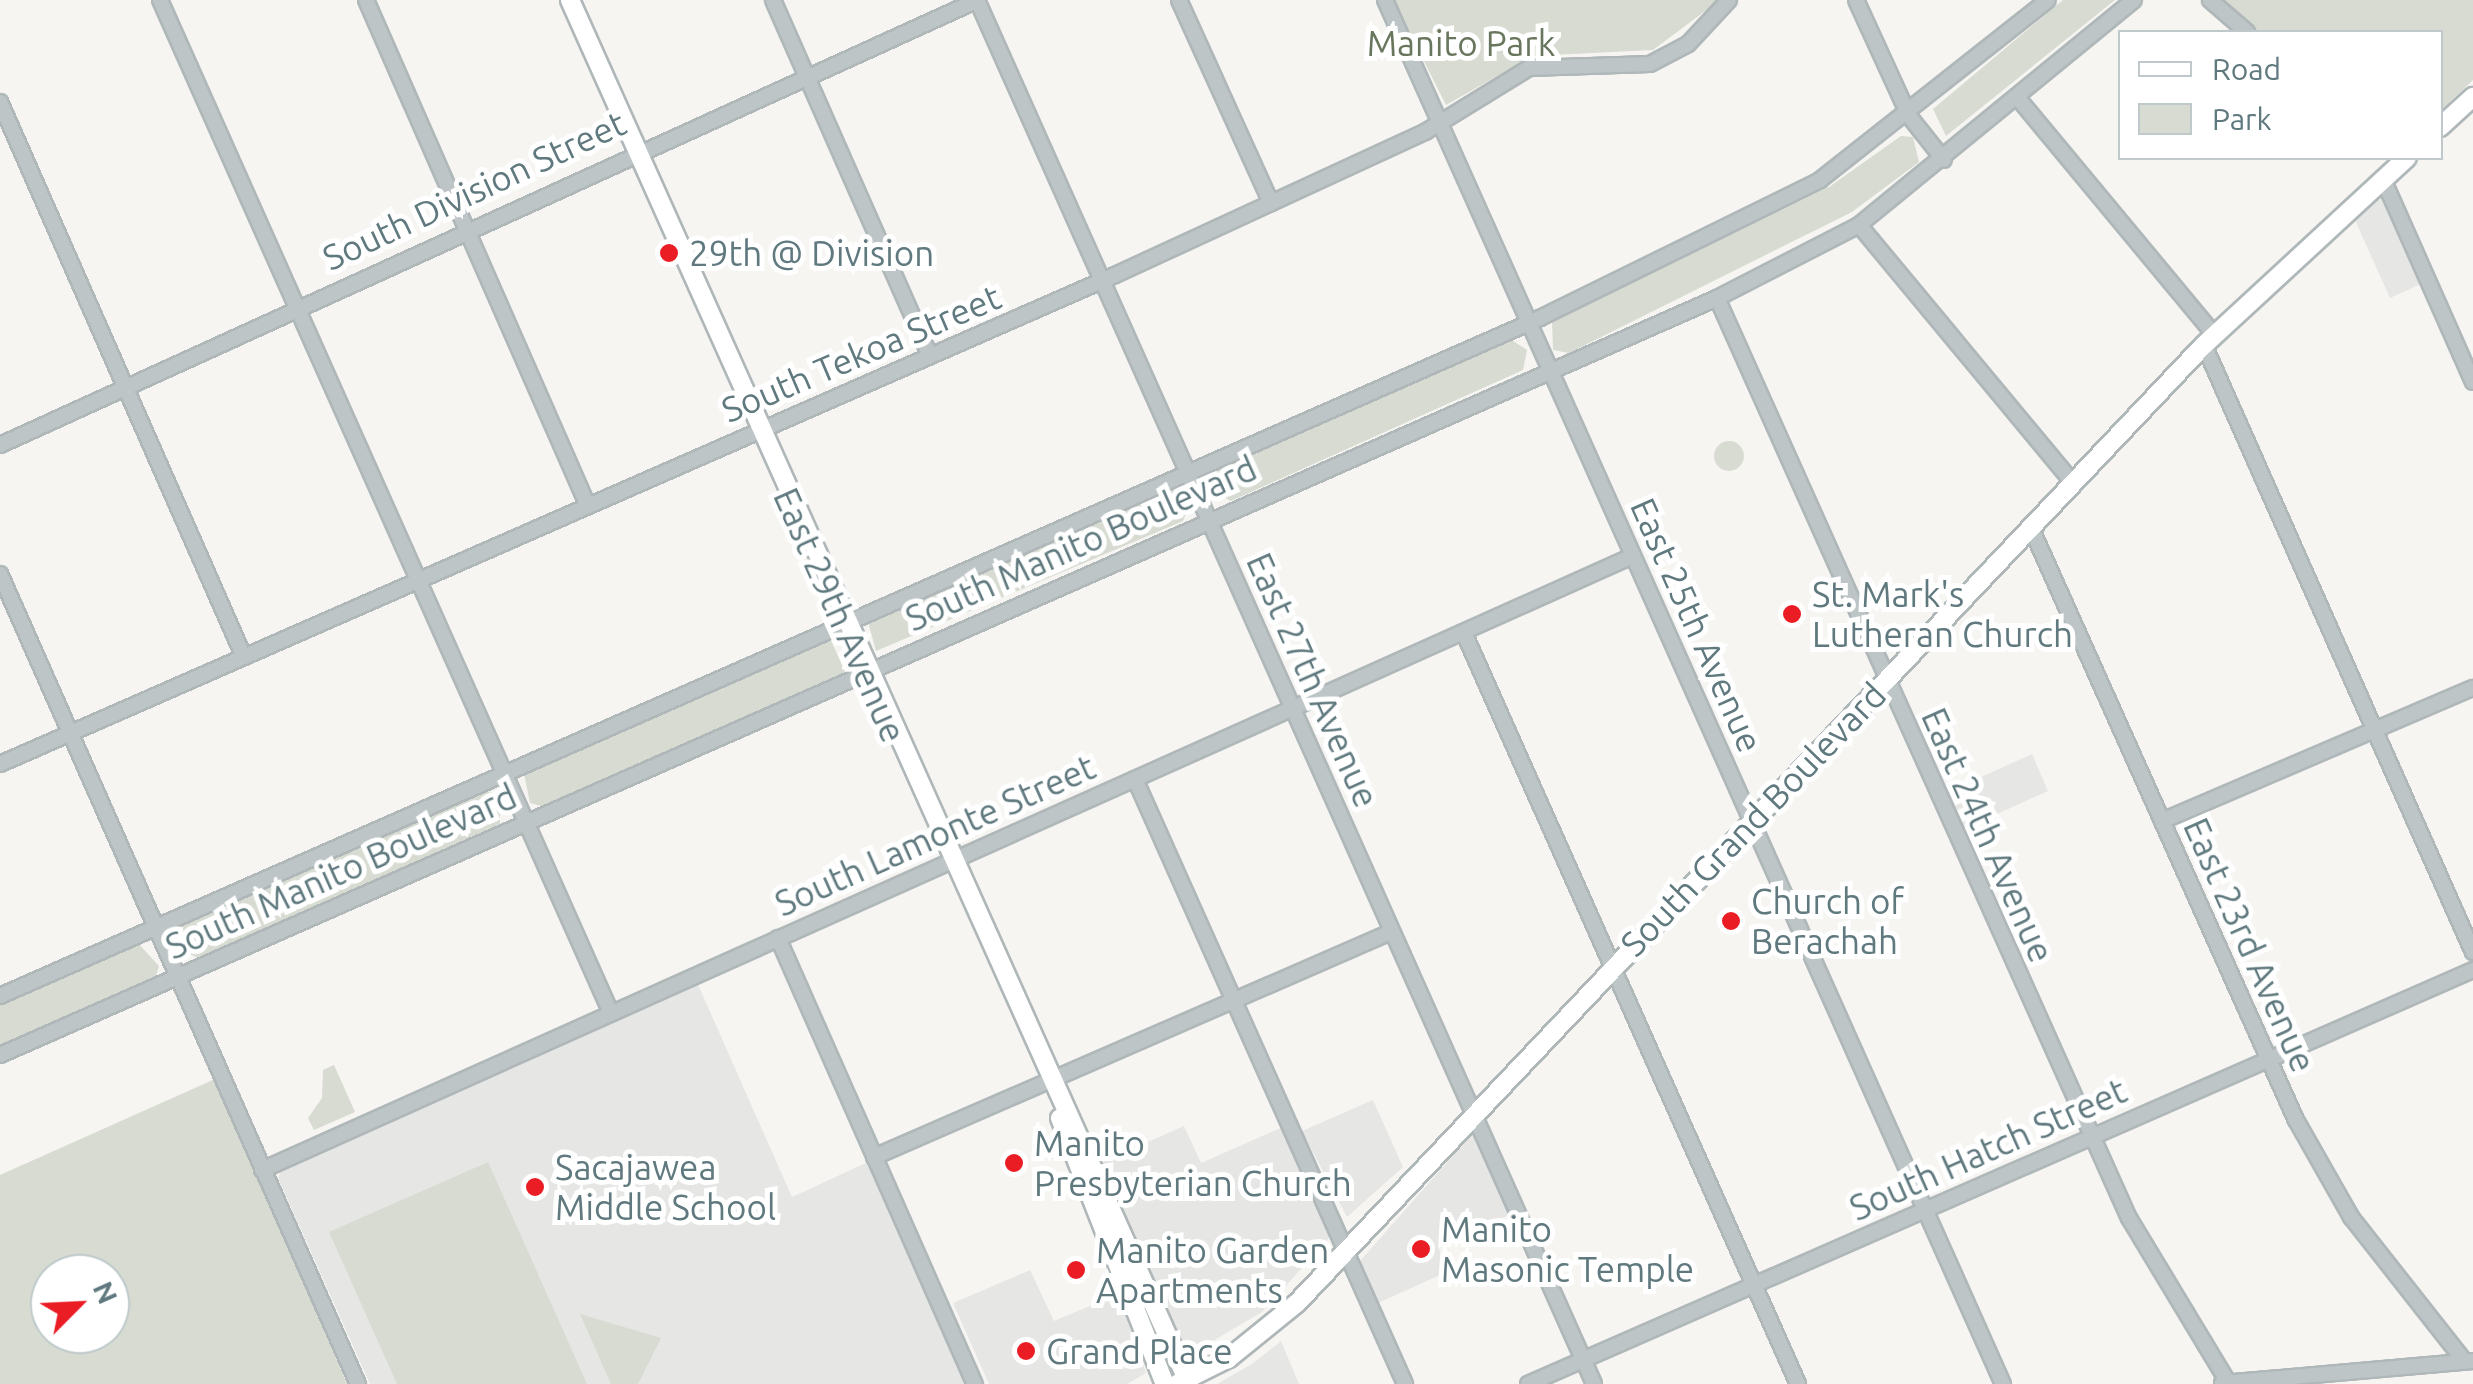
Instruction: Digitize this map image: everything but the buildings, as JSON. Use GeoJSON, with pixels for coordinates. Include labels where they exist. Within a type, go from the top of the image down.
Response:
{"type":"FeatureCollection","features":[{"type":"Feature","properties":{"kind":"main road","name":"East 29th Avenue"},"geometry":{"type":"LineString","coordinates":[[570,0],[1184,1382]]}},
{"type":"Feature","properties":{"kind":"main road"},"geometry":{"type":"LineString","coordinates":[[2443,124],[2473,97]]}},
{"type":"Feature","properties":{"kind":"main road","name":"South Grand Boulevard"},"geometry":{"type":"LineString","coordinates":[[1184,1382],[1264,1334],[1753,824],[2209,340],[2400,160]]}},
{"type":"Feature","properties":{"kind":"main road","name":"East 29th Avenue"},"geometry":{"type":"LineString","coordinates":[[1048,1079],[1090,1210],[1165,1384]]}},
{"type":"Feature","properties":{"kind":"street"},"geometry":{"type":"LineString","coordinates":[[160,0],[415,581],[610,1012]]}},
{"type":"Feature","properties":{"kind":"street"},"geometry":{"type":"LineString","coordinates":[[366,0],[586,504]]}},
{"type":"Feature","properties":{"kind":"street"},"geometry":{"type":"LineString","coordinates":[[773,0],[930,356]]}},
{"type":"Feature","properties":{"kind":"street","name":"South Division Street"},"geometry":{"type":"LineString","coordinates":[[0,444],[634,149],[978,0]]}},
{"type":"Feature","properties":{"kind":"street","name":"East 27th Avenue"},"geometry":{"type":"LineString","coordinates":[[978,0],[1594,1384]]}},
{"type":"Feature","properties":{"kind":"street"},"geometry":{"type":"LineString","coordinates":[[1179,0],[1271,203]]}},
{"type":"Feature","properties":{"kind":"street","name":"East 25th Avenue"},"geometry":{"type":"LineString","coordinates":[[1385,0],[2003,1384]]}},
{"type":"Feature","properties":{"kind":"street","name":"South Tekoa Street"},"geometry":{"type":"LineString","coordinates":[[0,764],[1102,280],[1440,122],[1529,68],[1650,64],[1688,44],[1729,0]]}},
{"type":"Feature","properties":{"kind":"street"},"geometry":{"type":"LineString","coordinates":[[1856,0],[1908,116],[1944,160]]}},
{"type":"Feature","properties":{"kind":"street","name":"South Manito Boulevard"},"geometry":{"type":"LineString","coordinates":[[0,996],[1529,323],[1820,180],[1908,116],[2048,0]]}},
{"type":"Feature","properties":{"kind":"street","name":"South Manito Boulevard"},"geometry":{"type":"LineString","coordinates":[[0,1055],[1548,369],[1717,298],[1859,224],[1944,160],[2134,0]]}},
{"type":"Feature","properties":{"kind":"street"},"geometry":{"type":"LineString","coordinates":[[2210,0],[2245,30]]}},
{"type":"Feature","properties":{"kind":"street"},"geometry":{"type":"LineString","coordinates":[[2017,98],[2209,340],[2473,952]]}},
{"type":"Feature","properties":{"kind":"street"},"geometry":{"type":"LineString","coordinates":[[0,102],[244,657]]}},
{"type":"Feature","properties":{"kind":"street"},"geometry":{"type":"LineString","coordinates":[[2383,180],[2467,352],[2473,382]]}},
{"type":"Feature","properties":{"kind":"street"},"geometry":{"type":"LineString","coordinates":[[1859,224],[2074,484]]}},
{"type":"Feature","properties":{"kind":"street","name":"East 24th Avenue"},"geometry":{"type":"LineString","coordinates":[[1717,298],[2092,1136],[2146,1250],[2225,1383]]}},
{"type":"Feature","properties":{"kind":"street","name":"East 23rd Avenue"},"geometry":{"type":"LineString","coordinates":[[2032,528],[2267,1059],[2346,1209],[2467,1359]]}},
{"type":"Feature","properties":{"kind":"street","name":"South Lamonte Street"},"geometry":{"type":"LineString","coordinates":[[262,1170],[1633,556]]}},
{"type":"Feature","properties":{"kind":"street"},"geometry":{"type":"LineString","coordinates":[[0,574],[358,1384]]}},
{"type":"Feature","properties":{"kind":"street"},"geometry":{"type":"LineString","coordinates":[[1464,633],[1798,1384]]}},
{"type":"Feature","properties":{"kind":"street"},"geometry":{"type":"LineString","coordinates":[[2162,821],[2374,727],[2473,688]]}},
{"type":"Feature","properties":{"kind":"street"},"geometry":{"type":"LineString","coordinates":[[1135,778],[1405,1384]]}},
{"type":"Feature","properties":{"kind":"street"},"geometry":{"type":"LineString","coordinates":[[874,1157],[1391,932]]}},
{"type":"Feature","properties":{"kind":"street"},"geometry":{"type":"LineString","coordinates":[[778,938],[975,1384]]}},
{"type":"Feature","properties":{"kind":"street","name":"South Hatch Street"},"geometry":{"type":"LineString","coordinates":[[1528,1384],[2473,970]]}},
{"type":"Feature","properties":{"kind":"street"},"geometry":{"type":"LineString","coordinates":[[2225,1383],[2377,1374],[2467,1359],[2473,1340]]}},
{"type":"Feature","properties":{"kind":"street"},"geometry":{"type":"LineString","coordinates":[[2362,1384],[2377,1374]]}},
{"type":"Feature","properties":{"kind":"shaded area"},"geometry":{"type":"Polygon","coordinates":[[[2383,195],[2423,283],[2390,298],[2355,220],[2383,195]]]}},
{"type":"Feature","properties":{"kind":"shaded area"},"geometry":{"type":"Polygon","coordinates":[[[2032,754],[2048,791],[1962,830],[1946,793],[2032,754]]]}},
{"type":"Feature","properties":{"kind":"shaded area","name":"Sacajawea Middle School"},"geometry":{"type":"Polygon","coordinates":[[[696,980],[792,1197],[868,1162],[965,1384],[370,1384],[278,1178],[283,1166],[696,980]]]}},
{"type":"Feature","properties":{"kind":"shaded area"},"geometry":{"type":"Polygon","coordinates":[[[1373,1100],[1403,1167],[1347,1217],[1302,1131],[1373,1100]]]}},
{"type":"Feature","properties":{"kind":"shaded area"},"geometry":{"type":"Polygon","coordinates":[[[1184,1126],[1201,1163],[1283,1127],[1330,1237],[1262,1312],[1194,1352],[1181,1344],[1100,1163],[1184,1126]]]}},
{"type":"Feature","properties":{"kind":"shaded area"},"geometry":{"type":"Polygon","coordinates":[[[1472,1134],[1509,1215],[1438,1247],[1449,1271],[1378,1303],[1360,1261],[1472,1134]]]}},
{"type":"Feature","properties":{"kind":"shaded area"},"geometry":{"type":"Polygon","coordinates":[[[1030,1270],[1054,1321],[1119,1294],[1146,1373],[1127,1384],[989,1384],[953,1303],[1030,1270]]]}},
{"type":"Feature","properties":{"kind":"shaded area"},"geometry":{"type":"Polygon","coordinates":[[[1281,1341],[1299,1384],[1217,1384],[1252,1364],[1281,1341]]]}},
{"type":"Feature","properties":{"kind":"green space","name":"Manito Park"},"geometry":{"type":"Polygon","coordinates":[[[1393,0],[1720,0],[1653,50],[1532,56],[1446,105],[1393,0]]]}},
{"type":"Feature","properties":{"kind":"green space"},"geometry":{"type":"Polygon","coordinates":[[[2063,0],[2115,0],[1946,136],[1933,109],[2063,0]]]}},
{"type":"Feature","properties":{"kind":"green space"},"geometry":{"type":"Polygon","coordinates":[[[2220,0],[2473,0],[2473,80],[2443,108],[2443,30],[2256,30],[2220,0]]]}},
{"type":"Feature","properties":{"kind":"green space"},"geometry":{"type":"Polygon","coordinates":[[[1901,136],[1913,137],[1919,162],[1852,212],[1569,353],[1553,350],[1552,321],[1829,187],[1901,136]]]}},
{"type":"Feature","properties":{"kind":"green space"},"geometry":{"type":"Polygon","coordinates":[[[1510,339],[1527,350],[1523,370],[1231,501],[1208,489],[1220,467],[1510,339]]]}},
{"type":"Feature","properties":{"kind":"green space"},"geometry":{"type":"Polygon","coordinates":[[[1729,441],[1740,445],[1744,456],[1740,467],[1729,471],[1718,467],[1714,456],[1718,445],[1729,441]]]}},
{"type":"Feature","properties":{"kind":"green space"},"geometry":{"type":"Polygon","coordinates":[[[1166,486],[1193,497],[1183,521],[876,651],[868,622],[1166,486]]]}},
{"type":"Feature","properties":{"kind":"green space"},"geometry":{"type":"Polygon","coordinates":[[[830,638],[845,672],[544,807],[530,803],[524,774],[830,638]]]}},
{"type":"Feature","properties":{"kind":"green space"},"geometry":{"type":"Polygon","coordinates":[[[486,791],[500,794],[500,824],[198,958],[184,951],[182,923],[486,791]]]}},
{"type":"Feature","properties":{"kind":"green space"},"geometry":{"type":"Polygon","coordinates":[[[137,942],[159,966],[155,979],[0,1048],[0,1002],[137,942]]]}},
{"type":"Feature","properties":{"kind":"green space"},"geometry":{"type":"Polygon","coordinates":[[[334,1065],[355,1112],[314,1130],[308,1118],[322,1098],[323,1070],[334,1065]]]}},
{"type":"Feature","properties":{"kind":"green space"},"geometry":{"type":"Polygon","coordinates":[[[215,1079],[347,1384],[0,1384],[0,1175],[215,1079]]]}},
{"type":"Feature","properties":{"kind":"green space"},"geometry":{"type":"Polygon","coordinates":[[[488,1162],[587,1384],[397,1384],[329,1232],[488,1162]]]}},
{"type":"Feature","properties":{"kind":"green space"},"geometry":{"type":"Polygon","coordinates":[[[580,1314],[661,1338],[638,1384],[611,1384],[580,1314]]]}},
{"type":"Feature","properties":{"kind":"place","name":"29th @ Division"},"geometry":{"type":"Point","coordinates":[669,253]}},
{"type":"Feature","properties":{"kind":"place","name":"St. Mark's Lutheran Church"},"geometry":{"type":"Point","coordinates":[1792,614]}},
{"type":"Feature","properties":{"kind":"place","name":"Church of Berachah"},"geometry":{"type":"Point","coordinates":[1731,921]}},
{"type":"Feature","properties":{"kind":"place","name":"Manito Presbyterian Church"},"geometry":{"type":"Point","coordinates":[1014,1163]}},
{"type":"Feature","properties":{"kind":"place","name":"Sacajawea Middle School"},"geometry":{"type":"Point","coordinates":[535,1187]}},
{"type":"Feature","properties":{"kind":"place","name":"Manito Masonic Temple"},"geometry":{"type":"Point","coordinates":[1421,1249]}},
{"type":"Feature","properties":{"kind":"place","name":"Manito Garden Apartments"},"geometry":{"type":"Point","coordinates":[1076,1270]}},
{"type":"Feature","properties":{"kind":"place","name":"Grand Place"},"geometry":{"type":"Point","coordinates":[1026,1351]}}]}
